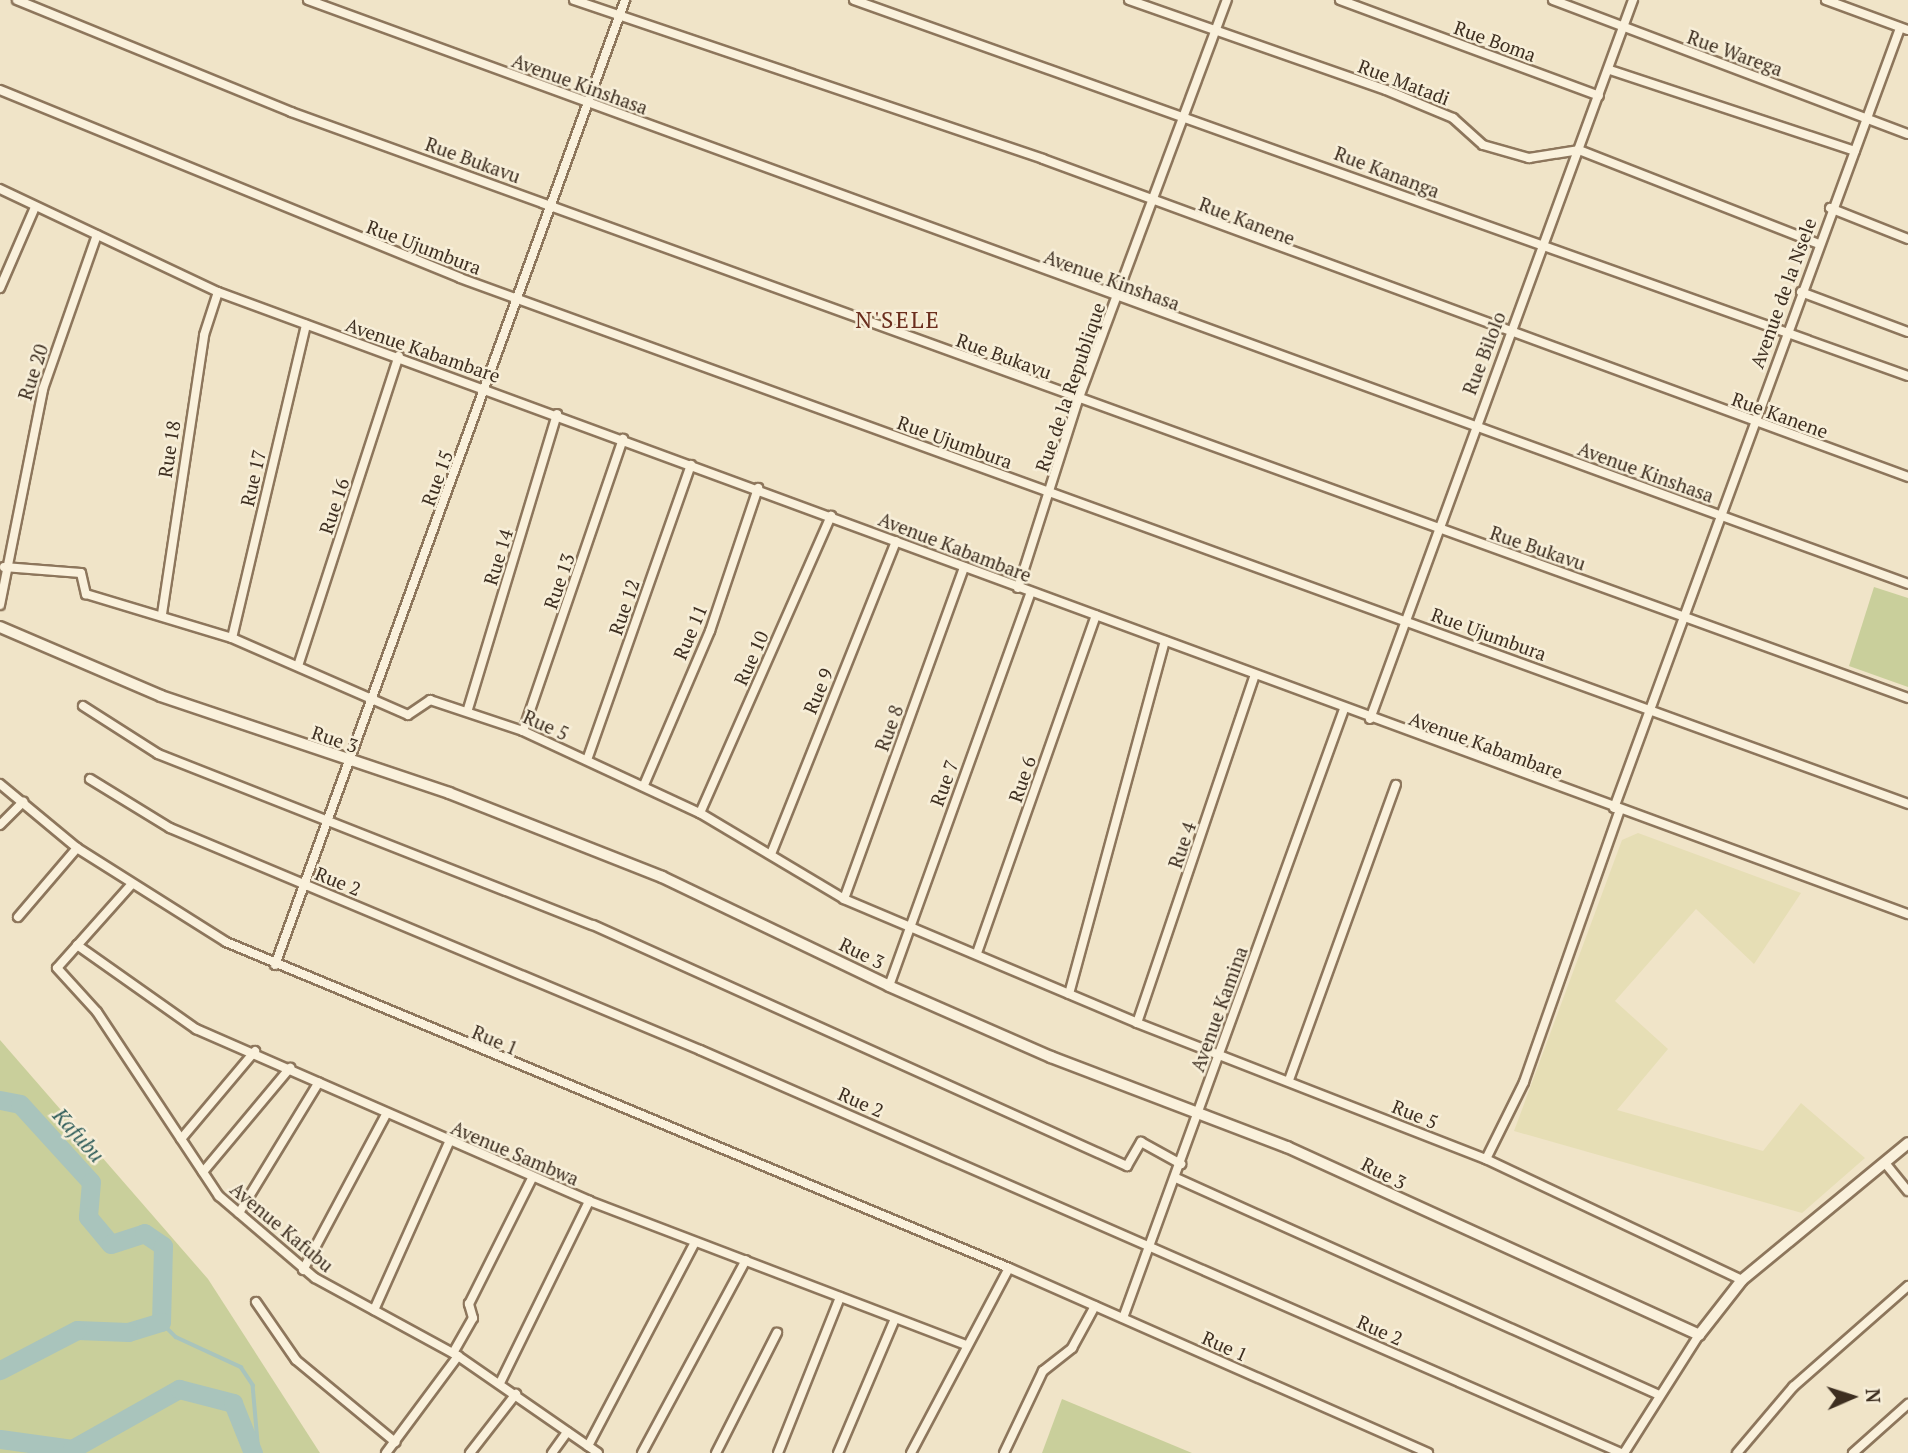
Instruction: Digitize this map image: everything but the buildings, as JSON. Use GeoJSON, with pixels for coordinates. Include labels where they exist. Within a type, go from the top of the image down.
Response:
{"type":"FeatureCollection","features":[{"type":"Feature","properties":{"kind":"street","name":"Rue Bukavu"},"geometry":{"type":"LineString","coordinates":[[17,0],[291,112],[1682,620],[1908,698]]}},
{"type":"Feature","properties":{"kind":"street","name":"Avenue Kinshasa"},"geometry":{"type":"LineString","coordinates":[[308,0],[1117,299],[1474,425],[1908,584]]}},
{"type":"Feature","properties":{"kind":"street","name":"Rue Kanene"},"geometry":{"type":"LineString","coordinates":[[574,0],[1153,202],[1908,477]]}},
{"type":"Feature","properties":{"kind":"street","name":"Rue 15"},"geometry":{"type":"LineString","coordinates":[[275,965],[352,764],[516,297],[625,0]]}},
{"type":"Feature","properties":{"kind":"street","name":"Rue Kananga"},"geometry":{"type":"LineString","coordinates":[[854,0],[1908,376]]}},
{"type":"Feature","properties":{"kind":"street","name":"Rue Matadi"},"geometry":{"type":"LineString","coordinates":[[1129,0],[1214,34],[1386,90],[1453,118],[1483,145],[1529,158],[1579,150]]}},
{"type":"Feature","properties":{"kind":"street","name":"Rue de la Republique"},"geometry":{"type":"LineString","coordinates":[[1018,588],[1079,400],[1227,0]]}},
{"type":"Feature","properties":{"kind":"street","name":"Rue Boma"},"geometry":{"type":"LineString","coordinates":[[1340,0],[1599,96]]}},
{"type":"Feature","properties":{"kind":"street","name":"Rue Warega"},"geometry":{"type":"LineString","coordinates":[[1553,0],[1623,30],[1908,134]]}},
{"type":"Feature","properties":{"kind":"street","name":"Rue Bilolo"},"geometry":{"type":"LineString","coordinates":[[1370,719],[1474,425],[1633,0]]}},
{"type":"Feature","properties":{"kind":"street"},"geometry":{"type":"LineString","coordinates":[[1827,0],[1904,29]]}},
{"type":"Feature","properties":{"kind":"street","name":"Avenue de la Nsele"},"geometry":{"type":"LineString","coordinates":[[1486,1159],[1524,1082],[1718,516],[1830,208],[1904,29]]}},
{"type":"Feature","properties":{"kind":"street"},"geometry":{"type":"LineString","coordinates":[[1609,70],[1855,151]]}},
{"type":"Feature","properties":{"kind":"street","name":"Rue Ujumbura"},"geometry":{"type":"LineString","coordinates":[[0,90],[248,196],[516,297],[1908,804]]}},
{"type":"Feature","properties":{"kind":"street"},"geometry":{"type":"LineString","coordinates":[[1579,150],[1819,244]]}},
{"type":"Feature","properties":{"kind":"street","name":"Avenue Kabambare"},"geometry":{"type":"LineString","coordinates":[[0,189],[218,292],[758,488],[1370,719],[1908,914]]}},
{"type":"Feature","properties":{"kind":"street"},"geometry":{"type":"LineString","coordinates":[[0,288],[35,207]]}},
{"type":"Feature","properties":{"kind":"street"},"geometry":{"type":"LineString","coordinates":[[1830,208],[1908,239]]}},
{"type":"Feature","properties":{"kind":"street","name":"Rue 20"},"geometry":{"type":"LineString","coordinates":[[0,605],[4,567],[43,389],[97,235]]}},
{"type":"Feature","properties":{"kind":"street","name":"Rue 18"},"geometry":{"type":"LineString","coordinates":[[162,614],[204,335],[218,292]]}},
{"type":"Feature","properties":{"kind":"street"},"geometry":{"type":"LineString","coordinates":[[1801,292],[1908,332]]}},
{"type":"Feature","properties":{"kind":"street","name":"Rue 17"},"geometry":{"type":"LineString","coordinates":[[232,638],[306,325]]}},
{"type":"Feature","properties":{"kind":"street","name":"Rue 16"},"geometry":{"type":"LineString","coordinates":[[298,666],[399,356]]}},
{"type":"Feature","properties":{"kind":"street","name":"Rue 14"},"geometry":{"type":"LineString","coordinates":[[468,709],[557,414]]}},
{"type":"Feature","properties":{"kind":"street","name":"Rue 13"},"geometry":{"type":"LineString","coordinates":[[523,732],[623,439]]}},
{"type":"Feature","properties":{"kind":"street","name":"Rue 12"},"geometry":{"type":"LineString","coordinates":[[587,760],[691,465]]}},
{"type":"Feature","properties":{"kind":"street","name":"Rue 11"},"geometry":{"type":"LineString","coordinates":[[643,785],[710,631],[758,488]]}},
{"type":"Feature","properties":{"kind":"street","name":"Rue 10"},"geometry":{"type":"LineString","coordinates":[[700,813],[831,516]]}},
{"type":"Feature","properties":{"kind":"street","name":"Rue 9"},"geometry":{"type":"LineString","coordinates":[[771,854],[896,541]]}},
{"type":"Feature","properties":{"kind":"street","name":"Rue 5"},"geometry":{"type":"LineString","coordinates":[[4,567],[81,573],[86,594],[162,614],[232,638],[373,702],[408,715],[430,700],[468,709],[643,785],[700,813],[844,899],[1138,1023],[1220,1052],[1486,1159],[1742,1280]]}},
{"type":"Feature","properties":{"kind":"street","name":"Rue 8"},"geometry":{"type":"LineString","coordinates":[[844,899],[964,567]]}},
{"type":"Feature","properties":{"kind":"street","name":"Rue 7"},"geometry":{"type":"LineString","coordinates":[[888,986],[1031,592]]}},
{"type":"Feature","properties":{"kind":"street","name":"Rue 6"},"geometry":{"type":"LineString","coordinates":[[977,953],[1096,615]]}},
{"type":"Feature","properties":{"kind":"street","name":"Rue 3"},"geometry":{"type":"LineString","coordinates":[[0,627],[161,696],[352,764],[449,793],[662,877],[888,986],[1199,1112],[1699,1335]]}},
{"type":"Feature","properties":{"kind":"street"},"geometry":{"type":"LineString","coordinates":[[1069,994],[1165,641]]}},
{"type":"Feature","properties":{"kind":"street","name":"Rue 4"},"geometry":{"type":"LineString","coordinates":[[1138,1023],[1255,675]]}},
{"type":"Feature","properties":{"kind":"street"},"geometry":{"type":"LineString","coordinates":[[83,706],[158,754],[330,820],[798,1013],[1127,1166],[1141,1142],[1181,1164]]}},
{"type":"Feature","properties":{"kind":"street","name":"Avenue Kamina"},"geometry":{"type":"LineString","coordinates":[[1124,1318],[1344,709]]}},
{"type":"Feature","properties":{"kind":"street","name":"Rue 2"},"geometry":{"type":"LineString","coordinates":[[90,779],[170,828],[1151,1247],[1622,1453]]}},
{"type":"Feature","properties":{"kind":"street","name":"Rue 1"},"geometry":{"type":"LineString","coordinates":[[0,784],[77,848],[175,915],[275,965],[1009,1268],[1428,1453]]}},
{"type":"Feature","properties":{"kind":"street"},"geometry":{"type":"LineString","coordinates":[[1289,1080],[1396,785]]}},
{"type":"Feature","properties":{"kind":"street"},"geometry":{"type":"LineString","coordinates":[[0,825],[23,802]]}},
{"type":"Feature","properties":{"kind":"street"},"geometry":{"type":"LineString","coordinates":[[18,917],[77,848]]}},
{"type":"Feature","properties":{"kind":"street"},"geometry":{"type":"LineString","coordinates":[[77,945],[131,885]]}},
{"type":"Feature","properties":{"kind":"street","name":"Avenue Kafubu"},"geometry":{"type":"LineString","coordinates":[[77,945],[57,968],[97,1012],[203,1172],[239,1213],[303,1270],[456,1354],[598,1453]]}},
{"type":"Feature","properties":{"kind":"street","name":"Avenue Sambwa"},"geometry":{"type":"LineString","coordinates":[[77,945],[170,1015],[255,1051],[449,1142],[589,1201],[964,1345]]}},
{"type":"Feature","properties":{"kind":"street"},"geometry":{"type":"LineString","coordinates":[[181,1139],[255,1051]]}},
{"type":"Feature","properties":{"kind":"street"},"geometry":{"type":"LineString","coordinates":[[203,1172],[290,1068]]}},
{"type":"Feature","properties":{"kind":"street"},"geometry":{"type":"LineString","coordinates":[[239,1213],[320,1082]]}},
{"type":"Feature","properties":{"kind":"street"},"geometry":{"type":"LineString","coordinates":[[303,1270],[387,1113]]}},
{"type":"Feature","properties":{"kind":"street"},"geometry":{"type":"LineString","coordinates":[[374,1310],[449,1142]]}},
{"type":"Feature","properties":{"kind":"street"},"geometry":{"type":"LineString","coordinates":[[1622,1453],[1699,1335],[1742,1280],[1908,1143]]}},
{"type":"Feature","properties":{"kind":"street"},"geometry":{"type":"LineString","coordinates":[[1885,1163],[1908,1191]]}},
{"type":"Feature","properties":{"kind":"street"},"geometry":{"type":"LineString","coordinates":[[386,1453],[456,1354],[473,1318],[469,1304],[533,1178]]}},
{"type":"Feature","properties":{"kind":"street"},"geometry":{"type":"LineString","coordinates":[[1176,1178],[1659,1395]]}},
{"type":"Feature","properties":{"kind":"street"},"geometry":{"type":"LineString","coordinates":[[500,1383],[589,1201]]}},
{"type":"Feature","properties":{"kind":"street"},"geometry":{"type":"LineString","coordinates":[[588,1446],[695,1242]]}},
{"type":"Feature","properties":{"kind":"street"},"geometry":{"type":"LineString","coordinates":[[642,1453],[746,1260]]}},
{"type":"Feature","properties":{"kind":"street"},"geometry":{"type":"LineString","coordinates":[[911,1453],[964,1345],[1009,1268]]}},
{"type":"Feature","properties":{"kind":"street"},"geometry":{"type":"LineString","coordinates":[[1737,1453],[1793,1387],[1908,1286]]}},
{"type":"Feature","properties":{"kind":"street"},"geometry":{"type":"LineString","coordinates":[[778,1453],[840,1297]]}},
{"type":"Feature","properties":{"kind":"street"},"geometry":{"type":"LineString","coordinates":[[256,1303],[296,1360],[395,1442]]}},
{"type":"Feature","properties":{"kind":"street"},"geometry":{"type":"LineString","coordinates":[[1004,1453],[1043,1371],[1072,1348],[1095,1306]]}},
{"type":"Feature","properties":{"kind":"street"},"geometry":{"type":"LineString","coordinates":[[838,1453],[895,1319]]}},
{"type":"Feature","properties":{"kind":"street"},"geometry":{"type":"LineString","coordinates":[[716,1453],[777,1333]]}},
{"type":"Feature","properties":{"kind":"street"},"geometry":{"type":"LineString","coordinates":[[470,1453],[516,1394]]}},
{"type":"Feature","properties":{"kind":"street"},"geometry":{"type":"LineString","coordinates":[[1853,1453],[1908,1404]]}},
{"type":"Feature","properties":{"kind":"street"},"geometry":{"type":"LineString","coordinates":[[552,1453],[567,1433]]}},
{"type":"Feature","properties":{"kind":"shaded area"},"geometry":{"type":"Polygon","coordinates":[[[1638,833],[1801,893],[1754,964],[1696,909],[1615,1001],[1668,1049],[1617,1110],[1763,1151],[1801,1103],[1865,1158],[1802,1213],[1514,1131],[1622,840],[1638,833]]]}},
{"type":"Feature","properties":{"kind":"green space"},"geometry":{"type":"Polygon","coordinates":[[[1874,587],[1908,598],[1908,687],[1849,666],[1874,587]]]}},
{"type":"Feature","properties":{"kind":"green space"},"geometry":{"type":"Polygon","coordinates":[[[0,1040],[208,1279],[320,1453],[0,1453],[0,1040]]]}},
{"type":"Feature","properties":{"kind":"green space"},"geometry":{"type":"Polygon","coordinates":[[[1062,1399],[1192,1453],[1042,1453],[1062,1399]]]}},
{"type":"Feature","properties":{"kind":"waterway","name":"Kafubu"},"geometry":{"type":"LineString","coordinates":[[0,1100],[20,1104],[91,1182],[88,1217],[111,1244],[144,1233],[163,1246],[161,1322],[128,1332],[77,1330],[0,1370]]}},
{"type":"Feature","properties":{"kind":"waterway"},"geometry":{"type":"LineString","coordinates":[[161,1322],[176,1337],[241,1367],[253,1385],[259,1453]]}},
{"type":"Feature","properties":{"kind":"waterway","name":"Kafubu"},"geometry":{"type":"LineString","coordinates":[[0,1439],[72,1449],[179,1389],[233,1403],[253,1453]]}},
{"type":"Feature","properties":{"kind":"district","name":"N'SELE"},"geometry":{"type":"Point","coordinates":[898,320]}}]}
